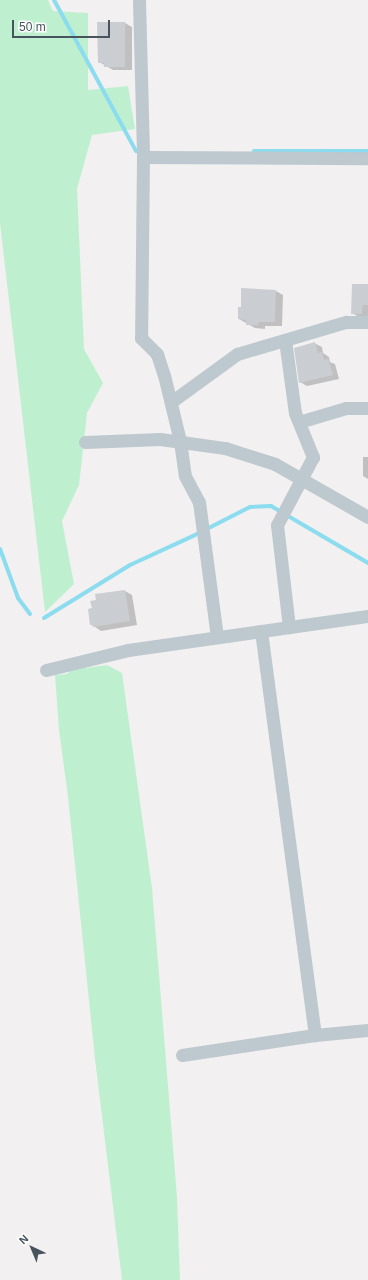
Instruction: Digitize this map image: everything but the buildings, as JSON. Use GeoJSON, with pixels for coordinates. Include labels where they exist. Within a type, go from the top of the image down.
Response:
{"type":"FeatureCollection","features":[{"type":"Feature","properties":{"kind":"street"},"geometry":{"type":"LineString","coordinates":[[138,0],[142,157],[141,338],[157,354],[171,402],[180,441],[185,476],[199,502],[217,637]]}},
{"type":"Feature","properties":{"kind":"street"},"geometry":{"type":"LineString","coordinates":[[142,157],[368,158]]}},
{"type":"Feature","properties":{"kind":"street"},"geometry":{"type":"LineString","coordinates":[[171,402],[237,354],[346,322],[368,322]]}},
{"type":"Feature","properties":{"kind":"street"},"geometry":{"type":"LineString","coordinates":[[285,340],[295,413],[313,457],[277,525],[289,628]]}},
{"type":"Feature","properties":{"kind":"street"},"geometry":{"type":"LineString","coordinates":[[299,422],[346,408],[368,408]]}},
{"type":"Feature","properties":{"kind":"street"},"geometry":{"type":"LineString","coordinates":[[85,442],[160,439],[225,448],[275,464],[368,517]]}},
{"type":"Feature","properties":{"kind":"street"},"geometry":{"type":"LineString","coordinates":[[46,670],[128,650],[368,616]]}},
{"type":"Feature","properties":{"kind":"street"},"geometry":{"type":"LineString","coordinates":[[261,631],[315,1035]]}},
{"type":"Feature","properties":{"kind":"street"},"geometry":{"type":"LineString","coordinates":[[182,1056],[315,1035],[368,1030]]}},
{"type":"Feature","properties":{"kind":"green space"},"geometry":{"type":"Polygon","coordinates":[[[0,0],[48,0],[53,11],[88,13],[88,90],[128,86],[135,129],[92,135],[77,189],[84,349],[103,383],[87,413],[79,485],[62,521],[74,584],[45,612],[0,223],[0,0]]]}},
{"type":"Feature","properties":{"kind":"green space"},"geometry":{"type":"Polygon","coordinates":[[[77,665],[86,668],[107,665],[122,673],[152,888],[177,1197],[180,1280],[122,1280],[95,1059],[68,797],[59,730],[55,675],[67,674],[77,665]]]}},
{"type":"Feature","properties":{"kind":"waterway"},"geometry":{"type":"LineString","coordinates":[[54,0],[136,151]]}},
{"type":"Feature","properties":{"kind":"waterway"},"geometry":{"type":"LineString","coordinates":[[254,151],[368,151]]}},
{"type":"Feature","properties":{"kind":"waterway"},"geometry":{"type":"LineString","coordinates":[[44,618],[130,565],[193,536],[250,507],[271,506],[368,563]]}},
{"type":"Feature","properties":{"kind":"waterway"},"geometry":{"type":"LineString","coordinates":[[0,549],[18,598],[30,614]]}}]}
